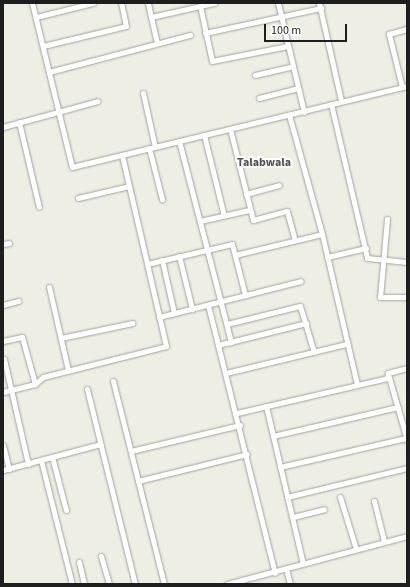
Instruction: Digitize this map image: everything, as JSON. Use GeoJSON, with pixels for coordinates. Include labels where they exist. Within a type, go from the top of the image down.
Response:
{"type":"FeatureCollection","features":[{"type":"Feature","properties":{"kind":"street"},"geometry":{"type":"LineString","coordinates":[[32,3],[72,168],[149,148],[304,112],[341,101],[404,87],[389,34],[407,29]]}},
{"type":"Feature","properties":{"kind":"street"},"geometry":{"type":"LineString","coordinates":[[36,17],[93,3]]}},
{"type":"Feature","properties":{"kind":"street"},"geometry":{"type":"LineString","coordinates":[[43,46],[126,26],[121,3]]}},
{"type":"Feature","properties":{"kind":"street"},"geometry":{"type":"LineString","coordinates":[[148,3],[157,42]]}},
{"type":"Feature","properties":{"kind":"street"},"geometry":{"type":"LineString","coordinates":[[151,17],[214,3]]}},
{"type":"Feature","properties":{"kind":"street"},"geometry":{"type":"LineString","coordinates":[[278,3],[304,112]]}},
{"type":"Feature","properties":{"kind":"street"},"geometry":{"type":"LineString","coordinates":[[205,33],[281,16],[320,5],[341,101]]}},
{"type":"Feature","properties":{"kind":"street"},"geometry":{"type":"LineString","coordinates":[[200,6],[212,61],[288,46]]}},
{"type":"Feature","properties":{"kind":"street"},"geometry":{"type":"LineString","coordinates":[[49,72],[157,42],[190,35]]}},
{"type":"Feature","properties":{"kind":"street"},"geometry":{"type":"LineString","coordinates":[[255,76],[293,66]]}},
{"type":"Feature","properties":{"kind":"street"},"geometry":{"type":"LineString","coordinates":[[259,98],[298,88]]}},
{"type":"Feature","properties":{"kind":"street"},"geometry":{"type":"LineString","coordinates":[[143,93],[155,147]]}},
{"type":"Feature","properties":{"kind":"street"},"geometry":{"type":"LineString","coordinates":[[3,127],[98,101]]}},
{"type":"Feature","properties":{"kind":"street"},"geometry":{"type":"LineString","coordinates":[[331,104],[366,248],[367,258],[407,262]]}},
{"type":"Feature","properties":{"kind":"street"},"geometry":{"type":"LineString","coordinates":[[289,115],[322,234],[346,344],[357,384]]}},
{"type":"Feature","properties":{"kind":"street"},"geometry":{"type":"LineString","coordinates":[[19,122],[39,207]]}},
{"type":"Feature","properties":{"kind":"street"},"geometry":{"type":"LineString","coordinates":[[230,129],[252,220],[288,211],[295,240]]}},
{"type":"Feature","properties":{"kind":"street"},"geometry":{"type":"LineString","coordinates":[[204,135],[224,216]]}},
{"type":"Feature","properties":{"kind":"street"},"geometry":{"type":"LineString","coordinates":[[179,141],[231,342]]}},
{"type":"Feature","properties":{"kind":"street"},"geometry":{"type":"LineString","coordinates":[[149,148],[162,199]]}},
{"type":"Feature","properties":{"kind":"street"},"geometry":{"type":"LineString","coordinates":[[3,392],[35,384],[42,377],[166,346],[122,155]]}},
{"type":"Feature","properties":{"kind":"street"},"geometry":{"type":"LineString","coordinates":[[246,194],[279,185]]}},
{"type":"Feature","properties":{"kind":"street"},"geometry":{"type":"LineString","coordinates":[[78,198],[130,186]]}},
{"type":"Feature","properties":{"kind":"street"},"geometry":{"type":"LineString","coordinates":[[200,221],[249,210]]}},
{"type":"Feature","properties":{"kind":"street"},"geometry":{"type":"LineString","coordinates":[[387,219],[380,297],[407,297]]}},
{"type":"Feature","properties":{"kind":"street"},"geometry":{"type":"LineString","coordinates":[[235,255],[322,234]]}},
{"type":"Feature","properties":{"kind":"street"},"geometry":{"type":"LineString","coordinates":[[3,244],[9,243]]}},
{"type":"Feature","properties":{"kind":"street"},"geometry":{"type":"LineString","coordinates":[[147,264],[232,244],[245,295]]}},
{"type":"Feature","properties":{"kind":"street"},"geometry":{"type":"LineString","coordinates":[[327,257],[366,248]]}},
{"type":"Feature","properties":{"kind":"street"},"geometry":{"type":"LineString","coordinates":[[179,256],[192,309]]}},
{"type":"Feature","properties":{"kind":"street"},"geometry":{"type":"LineString","coordinates":[[162,260],[174,313]]}},
{"type":"Feature","properties":{"kind":"street"},"geometry":{"type":"LineString","coordinates":[[159,317],[301,281]]}},
{"type":"Feature","properties":{"kind":"street"},"geometry":{"type":"LineString","coordinates":[[49,287],[68,370]]}},
{"type":"Feature","properties":{"kind":"street"},"geometry":{"type":"LineString","coordinates":[[3,305],[18,301]]}},
{"type":"Feature","properties":{"kind":"street"},"geometry":{"type":"LineString","coordinates":[[208,305],[237,413],[275,573]]}},
{"type":"Feature","properties":{"kind":"street"},"geometry":{"type":"LineString","coordinates":[[227,324],[300,306],[314,352]]}},
{"type":"Feature","properties":{"kind":"street"},"geometry":{"type":"LineString","coordinates":[[61,338],[132,323]]}},
{"type":"Feature","properties":{"kind":"street"},"geometry":{"type":"LineString","coordinates":[[218,345],[306,323]]}},
{"type":"Feature","properties":{"kind":"street"},"geometry":{"type":"LineString","coordinates":[[3,341],[22,337],[35,384]]}},
{"type":"Feature","properties":{"kind":"street"},"geometry":{"type":"LineString","coordinates":[[226,373],[346,344]]}},
{"type":"Feature","properties":{"kind":"street"},"geometry":{"type":"LineString","coordinates":[[4,359],[28,464]]}},
{"type":"Feature","properties":{"kind":"street"},"geometry":{"type":"LineString","coordinates":[[388,373],[407,368]]}},
{"type":"Feature","properties":{"kind":"street"},"geometry":{"type":"LineString","coordinates":[[237,413],[387,378],[388,373]]}},
{"type":"Feature","properties":{"kind":"street"},"geometry":{"type":"LineString","coordinates":[[280,467],[407,439],[388,373]]}},
{"type":"Feature","properties":{"kind":"street"},"geometry":{"type":"LineString","coordinates":[[113,381],[164,584]]}},
{"type":"Feature","properties":{"kind":"street"},"geometry":{"type":"LineString","coordinates":[[87,389],[135,584]]}},
{"type":"Feature","properties":{"kind":"street"},"geometry":{"type":"LineString","coordinates":[[266,406],[303,564]]}},
{"type":"Feature","properties":{"kind":"street"},"geometry":{"type":"LineString","coordinates":[[273,436],[398,407]]}},
{"type":"Feature","properties":{"kind":"street"},"geometry":{"type":"LineString","coordinates":[[131,451],[240,425]]}},
{"type":"Feature","properties":{"kind":"street"},"geometry":{"type":"LineString","coordinates":[[3,470],[101,444]]}},
{"type":"Feature","properties":{"kind":"street"},"geometry":{"type":"LineString","coordinates":[[3,445],[9,469]]}},
{"type":"Feature","properties":{"kind":"street"},"geometry":{"type":"LineString","coordinates":[[138,480],[247,454]]}},
{"type":"Feature","properties":{"kind":"street"},"geometry":{"type":"LineString","coordinates":[[52,457],[66,510]]}},
{"type":"Feature","properties":{"kind":"street"},"geometry":{"type":"LineString","coordinates":[[40,460],[72,584]]}},
{"type":"Feature","properties":{"kind":"street"},"geometry":{"type":"LineString","coordinates":[[288,497],[407,468]]}},
{"type":"Feature","properties":{"kind":"street"},"geometry":{"type":"LineString","coordinates":[[340,498],[356,549]]}},
{"type":"Feature","properties":{"kind":"street"},"geometry":{"type":"LineString","coordinates":[[374,501],[384,542]]}},
{"type":"Feature","properties":{"kind":"street"},"geometry":{"type":"LineString","coordinates":[[292,518],[324,509]]}},
{"type":"Feature","properties":{"kind":"street"},"geometry":{"type":"LineString","coordinates":[[227,584],[275,573],[356,549],[407,536]]}},
{"type":"Feature","properties":{"kind":"street"},"geometry":{"type":"LineString","coordinates":[[102,556],[109,584]]}},
{"type":"Feature","properties":{"kind":"street"},"geometry":{"type":"LineString","coordinates":[[79,562],[84,584]]}},
{"type":"Feature","properties":{"kind":"street"},"geometry":{"type":"LineString","coordinates":[[286,569],[290,584]]}},
{"type":"Feature","properties":{"kind":"district","name":"Talabwala"},"geometry":{"type":"Point","coordinates":[264,163]}}]}
